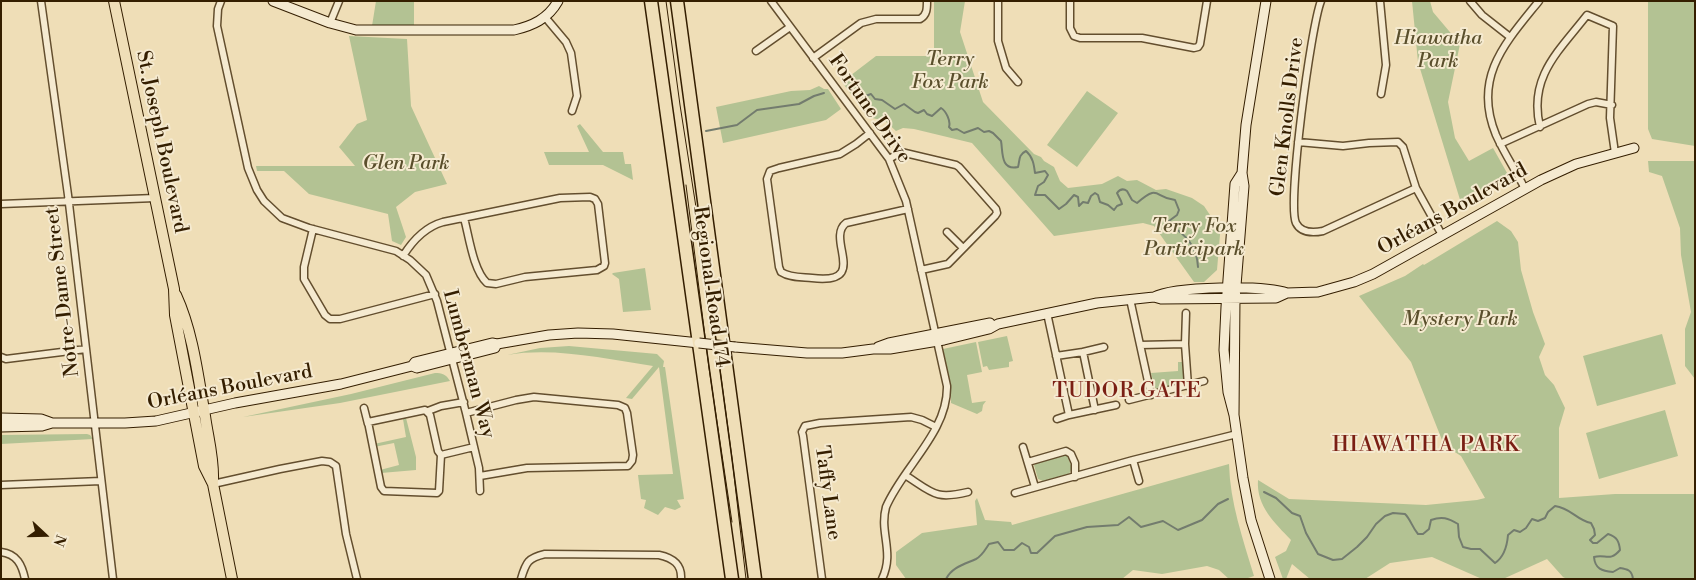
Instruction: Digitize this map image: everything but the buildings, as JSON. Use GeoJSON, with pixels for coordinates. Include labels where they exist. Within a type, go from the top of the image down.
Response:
{"type":"FeatureCollection","features":[{"type":"Feature","properties":{"kind":"highway","name":"Regional Road 174"},"geometry":{"type":"LineString","coordinates":[[651,1],[732,579]]}},
{"type":"Feature","properties":{"kind":"highway","name":"Regional Road 174"},"geometry":{"type":"LineString","coordinates":[[677,1],[755,579]]}},
{"type":"Feature","properties":{"kind":"main road","name":"St. Joseph Boulevard"},"geometry":{"type":"LineString","coordinates":[[114,1],[174,289],[175,315],[199,412],[204,466],[212,484],[232,579]]}},
{"type":"Feature","properties":{"kind":"main road"},"geometry":{"type":"LineString","coordinates":[[273,1],[330,23],[350,29],[367,30],[514,30],[526,28],[545,17],[558,1]]}},
{"type":"Feature","properties":{"kind":"main road"},"geometry":{"type":"LineString","coordinates":[[1266,1],[1246,125],[1242,173],[1236,184],[1231,293],[1234,415],[1251,520],[1270,579]]}},
{"type":"Feature","properties":{"kind":"main road","name":"Orléans Boulevard"},"geometry":{"type":"LineString","coordinates":[[1,427],[42,426],[52,423],[156,421],[276,395],[301,392],[412,366],[415,362],[451,356],[492,343],[497,344],[533,337],[578,333],[612,334],[807,354],[842,353],[873,349],[889,343],[936,338],[989,329],[998,324],[1047,313],[1097,303],[1154,297],[1161,293],[1179,291],[1231,293],[1277,290],[1287,293],[1318,292],[1354,282],[1373,274],[1525,189],[1576,164],[1634,148]]}},
{"type":"Feature","properties":{"kind":"main road","name":"Orléans Boulevard"},"geometry":{"type":"LineString","coordinates":[[1,418],[41,419],[52,423]]}},
{"type":"Feature","properties":{"kind":"street","name":"Notre-Dame Street"},"geometry":{"type":"LineString","coordinates":[[41,1],[68,201],[113,579]]}},
{"type":"Feature","properties":{"kind":"street","name":"Lumberman Way"},"geometry":{"type":"LineString","coordinates":[[221,1],[218,9],[217,26],[252,179],[264,201],[282,218],[313,229],[387,249],[417,265],[426,275],[435,294],[464,402],[480,476],[480,491]]}},
{"type":"Feature","properties":{"kind":"street"},"geometry":{"type":"LineString","coordinates":[[330,23],[338,1]]}},
{"type":"Feature","properties":{"kind":"street","name":"Fortune Drive"},"geometry":{"type":"LineString","coordinates":[[771,1],[889,159],[904,191],[947,386],[943,414],[889,501],[884,527],[888,558],[882,579]]}},
{"type":"Feature","properties":{"kind":"street"},"geometry":{"type":"LineString","coordinates":[[814,58],[861,23],[876,19],[920,19],[927,12],[927,1]]}},
{"type":"Feature","properties":{"kind":"street"},"geometry":{"type":"LineString","coordinates":[[998,1],[998,41],[1006,68],[1018,82]]}},
{"type":"Feature","properties":{"kind":"street"},"geometry":{"type":"LineString","coordinates":[[1070,1],[1070,28],[1074,36],[1080,38],[1142,38],[1194,48],[1200,44],[1207,1]]}},
{"type":"Feature","properties":{"kind":"street","name":"Glen Knolls Drive"},"geometry":{"type":"LineString","coordinates":[[1321,1],[1308,68],[1298,142],[1294,215],[1298,226],[1310,233],[1323,231],[1416,188]]}},
{"type":"Feature","properties":{"kind":"street"},"geometry":{"type":"LineString","coordinates":[[1380,1],[1386,65],[1381,94]]}},
{"type":"Feature","properties":{"kind":"street"},"geometry":{"type":"LineString","coordinates":[[1470,1],[1482,14],[1510,37]]}},
{"type":"Feature","properties":{"kind":"street"},"geometry":{"type":"LineString","coordinates":[[1525,189],[1500,144],[1491,122],[1489,84],[1496,60],[1510,37],[1540,1]]}},
{"type":"Feature","properties":{"kind":"street"},"geometry":{"type":"LineString","coordinates":[[1540,126],[1537,98],[1539,86],[1554,57],[1587,15],[1613,26],[1612,105],[1610,118],[1615,153]]}},
{"type":"Feature","properties":{"kind":"street"},"geometry":{"type":"LineString","coordinates":[[545,17],[566,42],[570,53],[577,96],[572,111]]}},
{"type":"Feature","properties":{"kind":"street"},"geometry":{"type":"LineString","coordinates":[[756,51],[790,27]]}},
{"type":"Feature","properties":{"kind":"street"},"geometry":{"type":"LineString","coordinates":[[1500,144],[1590,104],[1596,102],[1612,105]]}},
{"type":"Feature","properties":{"kind":"street"},"geometry":{"type":"LineString","coordinates":[[870,132],[840,154],[770,171],[767,179],[781,272],[788,275],[818,279],[838,275],[842,272],[844,264],[840,233],[842,226],[846,223],[908,209]]}},
{"type":"Feature","properties":{"kind":"street"},"geometry":{"type":"LineString","coordinates":[[1298,142],[1344,146],[1398,142],[1403,148],[1416,188],[1442,235]]}},
{"type":"Feature","properties":{"kind":"street"},"geometry":{"type":"LineString","coordinates":[[889,159],[901,152],[956,165],[996,209],[997,213],[995,216],[945,266],[921,270]]}},
{"type":"Feature","properties":{"kind":"street"},"geometry":{"type":"LineString","coordinates":[[1,204],[155,198]]}},
{"type":"Feature","properties":{"kind":"street"},"geometry":{"type":"LineString","coordinates":[[403,256],[416,239],[426,230],[438,224],[464,218],[560,198],[592,198],[598,204],[605,263],[604,266],[597,270],[525,277],[496,284],[487,283],[472,255],[464,218]]}},
{"type":"Feature","properties":{"kind":"street"},"geometry":{"type":"LineString","coordinates":[[313,229],[304,267],[304,280],[330,319],[340,319],[435,294]]}},
{"type":"Feature","properties":{"kind":"street"},"geometry":{"type":"LineString","coordinates":[[946,232],[963,248]]}},
{"type":"Feature","properties":{"kind":"street"},"geometry":{"type":"LineString","coordinates":[[1130,299],[1151,395]]}},
{"type":"Feature","properties":{"kind":"street"},"geometry":{"type":"LineString","coordinates":[[1047,313],[1069,415]]}},
{"type":"Feature","properties":{"kind":"street"},"geometry":{"type":"LineString","coordinates":[[1186,314],[1185,344],[1188,386]]}},
{"type":"Feature","properties":{"kind":"street"},"geometry":{"type":"LineString","coordinates":[[1140,345],[1185,344]]}},
{"type":"Feature","properties":{"kind":"street"},"geometry":{"type":"LineString","coordinates":[[1056,356],[1104,347]]}},
{"type":"Feature","properties":{"kind":"street"},"geometry":{"type":"LineString","coordinates":[[1,357],[86,349]]}},
{"type":"Feature","properties":{"kind":"street"},"geometry":{"type":"LineString","coordinates":[[1083,352],[1095,410]]}},
{"type":"Feature","properties":{"kind":"street"},"geometry":{"type":"LineString","coordinates":[[1129,400],[1204,381]]}},
{"type":"Feature","properties":{"kind":"street"},"geometry":{"type":"LineString","coordinates":[[466,413],[534,397],[618,405],[625,408],[627,413],[633,455],[632,461],[628,466],[527,468],[480,476]]}},
{"type":"Feature","properties":{"kind":"street"},"geometry":{"type":"LineString","coordinates":[[368,424],[371,421],[424,410],[428,411],[441,406],[464,402]]}},
{"type":"Feature","properties":{"kind":"street"},"geometry":{"type":"LineString","coordinates":[[1057,419],[1116,404]]}},
{"type":"Feature","properties":{"kind":"street"},"geometry":{"type":"LineString","coordinates":[[364,408],[381,487],[384,492],[437,493],[439,489],[441,455],[438,451],[428,411]]}},
{"type":"Feature","properties":{"kind":"street","name":"Taffy Lane"},"geometry":{"type":"LineString","coordinates":[[822,579],[802,432],[805,426],[911,416],[936,427]]}},
{"type":"Feature","properties":{"kind":"street"},"geometry":{"type":"LineString","coordinates":[[1015,493],[1133,460],[1237,434]]}},
{"type":"Feature","properties":{"kind":"street"},"geometry":{"type":"LineString","coordinates":[[441,455],[474,447]]}},
{"type":"Feature","properties":{"kind":"street"},"geometry":{"type":"LineString","coordinates":[[1023,447],[1035,487]]}},
{"type":"Feature","properties":{"kind":"street"},"geometry":{"type":"LineString","coordinates":[[1028,462],[1066,451],[1071,454],[1075,463],[1075,477]]}},
{"type":"Feature","properties":{"kind":"street"},"geometry":{"type":"LineString","coordinates":[[1133,460],[1139,481]]}},
{"type":"Feature","properties":{"kind":"street"},"geometry":{"type":"LineString","coordinates":[[212,484],[322,461],[333,464],[336,466],[346,534],[357,579]]}},
{"type":"Feature","properties":{"kind":"street"},"geometry":{"type":"LineString","coordinates":[[905,475],[934,494],[950,496],[968,492]]}},
{"type":"Feature","properties":{"kind":"street"},"geometry":{"type":"LineString","coordinates":[[1,485],[101,481]]}},
{"type":"Feature","properties":{"kind":"street"},"geometry":{"type":"LineString","coordinates":[[1,552],[11,554],[16,558],[21,564],[25,579]]}},
{"type":"Feature","properties":{"kind":"street"},"geometry":{"type":"LineString","coordinates":[[521,579],[524,567],[533,557],[545,554],[660,555],[677,562],[682,573],[681,579]]}},
{"type":"Feature","properties":{"kind":"green space"},"geometry":{"type":"Polygon","coordinates":[[[376,1],[414,1],[414,26],[372,26],[376,1]]]}},
{"type":"Feature","properties":{"kind":"green space","name":"Terry Fox Participark"},"geometry":{"type":"Polygon","coordinates":[[[934,1],[965,1],[960,32],[983,102],[1034,154],[1054,167],[1060,181],[1068,188],[1102,184],[1118,176],[1127,181],[1137,180],[1156,190],[1166,189],[1192,198],[1204,206],[1212,218],[1221,223],[1217,270],[1204,282],[1194,282],[1154,226],[1143,223],[1054,236],[972,143],[914,129],[903,128],[896,131],[885,121],[868,117],[842,82],[876,56],[934,56],[934,1]]]}},
{"type":"Feature","properties":{"kind":"green space","name":"Hiawatha Park"},"geometry":{"type":"Polygon","coordinates":[[[1412,1],[1430,1],[1433,12],[1460,44],[1448,102],[1455,138],[1469,161],[1493,148],[1511,180],[1490,192],[1484,190],[1461,203],[1418,62],[1412,1]]]}},
{"type":"Feature","properties":{"kind":"green space"},"geometry":{"type":"Polygon","coordinates":[[[1648,1],[1695,1],[1695,146],[1652,139],[1648,129],[1648,1]]]}},
{"type":"Feature","properties":{"kind":"green space","name":"Glen Park"},"geometry":{"type":"Polygon","coordinates":[[[349,36],[407,39],[411,106],[447,184],[415,192],[396,207],[406,237],[401,245],[392,241],[388,214],[309,194],[284,171],[257,171],[256,166],[355,166],[339,147],[357,124],[367,120],[349,36]]]}},
{"type":"Feature","properties":{"kind":"green space"},"geometry":{"type":"Polygon","coordinates":[[[819,86],[828,89],[841,109],[826,120],[723,143],[716,107],[791,91],[810,90],[819,86]]]}},
{"type":"Feature","properties":{"kind":"green space"},"geometry":{"type":"Polygon","coordinates":[[[1087,91],[1118,113],[1077,167],[1047,145],[1087,91]]]}},
{"type":"Feature","properties":{"kind":"green space"},"geometry":{"type":"Polygon","coordinates":[[[580,124],[603,152],[623,152],[625,164],[631,164],[633,180],[603,165],[549,165],[544,152],[589,152],[577,126],[580,124]]]}},
{"type":"Feature","properties":{"kind":"green space"},"geometry":{"type":"Polygon","coordinates":[[[1648,161],[1695,161],[1695,379],[1685,366],[1685,329],[1691,312],[1681,255],[1680,228],[1662,176],[1649,172],[1648,161]]]}},
{"type":"Feature","properties":{"kind":"green space","name":"Mystery Park"},"geometry":{"type":"Polygon","coordinates":[[[1497,221],[1511,231],[1518,242],[1521,270],[1533,312],[1545,344],[1539,357],[1545,375],[1554,385],[1565,408],[1559,428],[1559,498],[1615,494],[1695,494],[1695,579],[1567,579],[1547,559],[1503,579],[1482,579],[1432,557],[1390,563],[1365,579],[1310,579],[1292,564],[1286,579],[1283,579],[1275,557],[1286,551],[1291,540],[1263,506],[1258,489],[1258,480],[1289,499],[1426,505],[1485,498],[1461,456],[1444,445],[1411,362],[1359,296],[1405,276],[1497,221]]]}},
{"type":"Feature","properties":{"kind":"green space"},"geometry":{"type":"Polygon","coordinates":[[[645,268],[651,310],[623,312],[619,279],[612,274],[645,268]]]}},
{"type":"Feature","properties":{"kind":"green space"},"geometry":{"type":"Polygon","coordinates":[[[1662,334],[1676,384],[1597,406],[1583,356],[1662,334]]]}},
{"type":"Feature","properties":{"kind":"green space"},"geometry":{"type":"Polygon","coordinates":[[[1007,336],[1013,361],[1009,362],[1009,367],[989,370],[987,366],[983,367],[978,342],[1007,336]]]}},
{"type":"Feature","properties":{"kind":"green space"},"geometry":{"type":"Polygon","coordinates":[[[976,342],[982,372],[967,375],[972,403],[986,401],[982,411],[977,414],[951,403],[951,386],[943,349],[976,342]]]}},
{"type":"Feature","properties":{"kind":"green space"},"geometry":{"type":"Polygon","coordinates":[[[569,346],[657,354],[664,361],[663,367],[665,367],[684,499],[677,500],[681,507],[675,510],[665,507],[658,515],[644,508],[646,500],[641,499],[638,475],[673,474],[659,367],[632,399],[626,398],[653,366],[562,353],[543,352],[507,355],[540,348],[569,346]]]}},
{"type":"Feature","properties":{"kind":"green space"},"geometry":{"type":"Polygon","coordinates":[[[1178,362],[1183,362],[1184,376],[1182,382],[1158,389],[1155,388],[1151,373],[1178,371],[1178,362]]]}},
{"type":"Feature","properties":{"kind":"green space"},"geometry":{"type":"Polygon","coordinates":[[[435,373],[444,374],[450,381],[340,403],[243,417],[351,394],[435,373]]]}},
{"type":"Feature","properties":{"kind":"green space"},"geometry":{"type":"Polygon","coordinates":[[[1665,410],[1678,456],[1599,479],[1586,433],[1665,410]]]}},
{"type":"Feature","properties":{"kind":"green space"},"geometry":{"type":"Polygon","coordinates":[[[406,418],[416,457],[416,470],[381,473],[380,470],[399,465],[394,443],[374,447],[374,444],[406,437],[403,419],[406,418]]]}},
{"type":"Feature","properties":{"kind":"green space"},"geometry":{"type":"Polygon","coordinates":[[[87,434],[93,439],[1,444],[1,435],[87,434]]]}},
{"type":"Feature","properties":{"kind":"green space"},"geometry":{"type":"Polygon","coordinates":[[[1065,454],[1072,468],[1069,474],[1043,481],[1038,479],[1034,465],[1037,462],[1065,454]]]}},
{"type":"Feature","properties":{"kind":"green space"},"geometry":{"type":"Polygon","coordinates":[[[1229,464],[1234,507],[1254,576],[1245,579],[1229,579],[1219,570],[1207,566],[1162,574],[1133,570],[1122,579],[906,579],[896,565],[896,552],[922,533],[977,525],[975,501],[977,498],[985,520],[1011,522],[1012,525],[1229,464]]]}},
{"type":"Feature","properties":{"kind":"waterway"},"geometry":{"type":"LineString","coordinates":[[706,131],[737,125],[757,110],[799,104],[824,93]]}},
{"type":"Feature","properties":{"kind":"waterway"},"geometry":{"type":"LineString","coordinates":[[860,98],[871,94],[875,99],[882,100],[895,109],[904,104],[915,112],[918,113],[924,110],[932,116],[941,108],[948,116],[949,127],[952,130],[957,129],[964,133],[978,128],[984,132],[989,131],[993,133],[1001,141],[1005,163],[1008,166],[1018,167],[1020,156],[1026,151],[1032,158],[1035,173],[1045,171],[1048,175],[1044,182],[1038,186],[1035,195],[1045,195],[1059,209],[1074,195],[1078,197],[1079,206],[1083,202],[1088,203],[1091,196],[1095,193],[1098,195],[1100,202],[1114,210],[1122,204],[1117,193],[1123,189],[1137,203],[1144,197],[1154,193],[1175,200],[1179,210],[1177,215],[1169,221],[1169,224],[1181,232],[1190,242],[1198,267]]}},
{"type":"Feature","properties":{"kind":"waterway"},"geometry":{"type":"LineString","coordinates":[[1264,492],[1276,498],[1292,513],[1300,516],[1306,533],[1318,554],[1333,560],[1342,559],[1367,537],[1376,524],[1385,516],[1393,513],[1405,514],[1418,534],[1423,534],[1429,529],[1431,520],[1442,518],[1451,520],[1458,524],[1459,537],[1463,547],[1480,549],[1495,563],[1501,558],[1507,544],[1508,535],[1514,530],[1520,532],[1526,528],[1532,519],[1538,521],[1545,518],[1548,512],[1555,506],[1561,507],[1591,523],[1595,535],[1590,540],[1593,543],[1597,543],[1608,534],[1614,536],[1620,550],[1611,557],[1594,557],[1596,564],[1600,569],[1609,572],[1620,568],[1627,570],[1632,574],[1633,579]]}},
{"type":"Feature","properties":{"kind":"waterway"},"geometry":{"type":"LineString","coordinates":[[946,579],[955,569],[980,556],[989,544],[998,542],[1004,550],[1014,550],[1022,543],[1029,547],[1031,553],[1037,553],[1055,536],[1087,527],[1118,525],[1129,517],[1141,527],[1163,521],[1178,530],[1202,520],[1218,504],[1228,499]]}},
{"type":"Feature","properties":{"kind":"tram line"},"geometry":{"type":"LineString","coordinates":[[666,1],[711,303],[746,579]]}},
{"type":"Feature","properties":{"kind":"tram line"},"geometry":{"type":"LineString","coordinates":[[686,185],[709,368],[732,522]]}},
{"type":"Feature","properties":{"kind":"district","name":"TUDOR GATE"},"geometry":{"type":"Point","coordinates":[1127,392]}},
{"type":"Feature","properties":{"kind":"district","name":"HIAWATHA PARK"},"geometry":{"type":"Point","coordinates":[1426,446]}},
{"type":"Feature","properties":{"kind":"park label","name":"Terry Fox Park"},"geometry":{"type":"Point","coordinates":[950,72]}}]}
